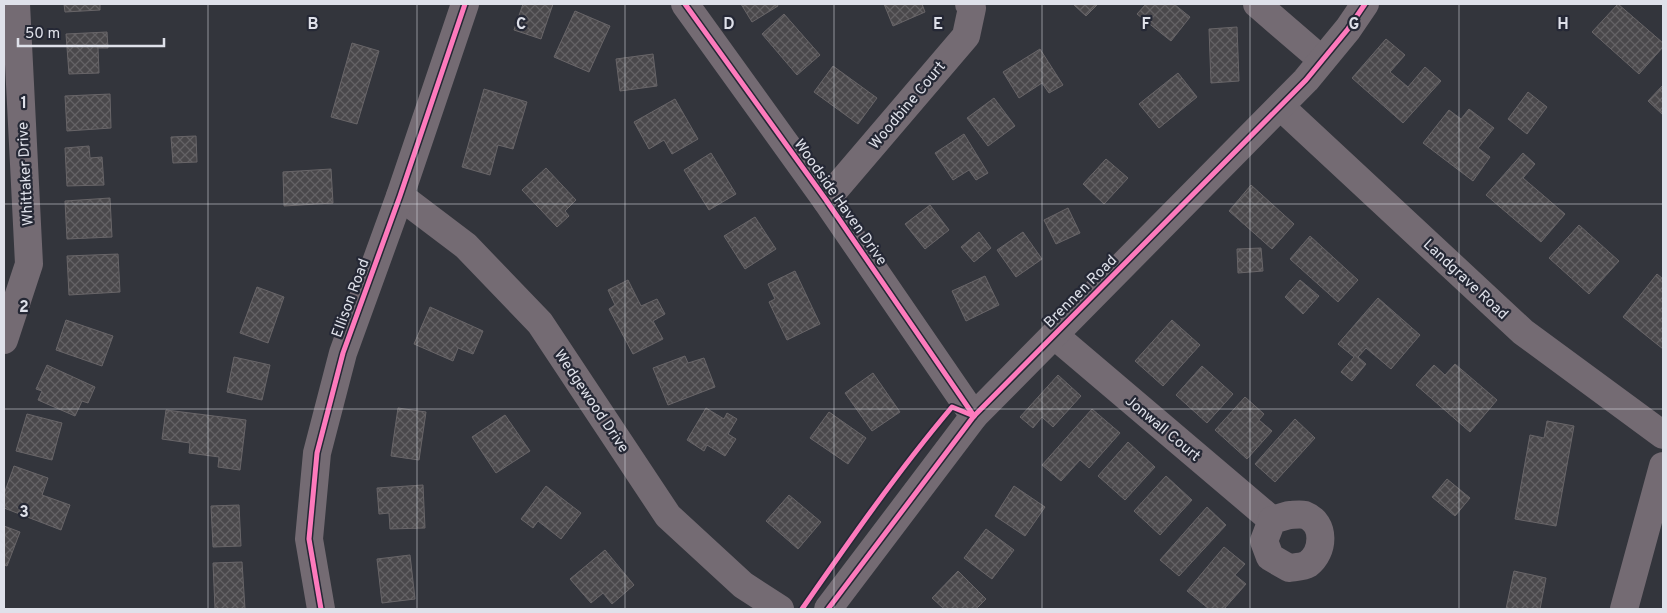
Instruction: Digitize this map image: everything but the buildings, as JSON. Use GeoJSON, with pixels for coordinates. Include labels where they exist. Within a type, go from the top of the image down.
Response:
{"type":"FeatureCollection","features":[{"type":"Feature","properties":{"kind":"street","name":"Whittaker Drive"},"geometry":{"type":"LineString","coordinates":[[4,340],[29,264],[16,4]]}},
{"type":"Feature","properties":{"kind":"street","name":"Ellison Road"},"geometry":{"type":"LineString","coordinates":[[321,609],[309,539],[317,453],[343,353],[400,196],[465,4]]}},
{"type":"Feature","properties":{"kind":"street","name":"Woodside Haven Drive"},"geometry":{"type":"LineString","coordinates":[[685,4],[826,200],[974,416]]}},
{"type":"Feature","properties":{"kind":"street","name":"Woodbine Court"},"geometry":{"type":"LineString","coordinates":[[826,200],[966,36],[972,8],[969,4]]}},
{"type":"Feature","properties":{"kind":"street"},"geometry":{"type":"LineString","coordinates":[[1258,4],[1322,60]]}},
{"type":"Feature","properties":{"kind":"street","name":"Brennen Road"},"geometry":{"type":"LineString","coordinates":[[828,609],[974,416],[1280,106],[1348,29],[1365,4]]}},
{"type":"Feature","properties":{"kind":"street","name":"Landgrave Road"},"geometry":{"type":"LineString","coordinates":[[1280,106],[1523,332],[1663,435]]}},
{"type":"Feature","properties":{"kind":"street","name":"Wedgewood Drive"},"geometry":{"type":"LineString","coordinates":[[400,196],[466,246],[540,323],[668,516],[743,585],[780,609]]}},
{"type":"Feature","properties":{"kind":"street","name":"Jonwall Court"},"geometry":{"type":"LineString","coordinates":[[1054,335],[1272,520]]}},
{"type":"Feature","properties":{"kind":"street"},"geometry":{"type":"LineString","coordinates":[[1624,609],[1663,466]]}},
{"type":"Feature","properties":{"kind":"cycle path"},"geometry":{"type":"LineString","coordinates":[[321,609],[309,539],[317,453],[343,353],[400,196],[465,4]]}},
{"type":"Feature","properties":{"kind":"cycle path"},"geometry":{"type":"LineString","coordinates":[[685,4],[826,200],[974,416]]}},
{"type":"Feature","properties":{"kind":"cycle path"},"geometry":{"type":"LineString","coordinates":[[828,609],[974,416],[1306,80],[1348,29],[1365,4]]}},
{"type":"Feature","properties":{"kind":"cycle path"},"geometry":{"type":"LineString","coordinates":[[802,609],[893,481],[952,407],[974,416]]}}]}
